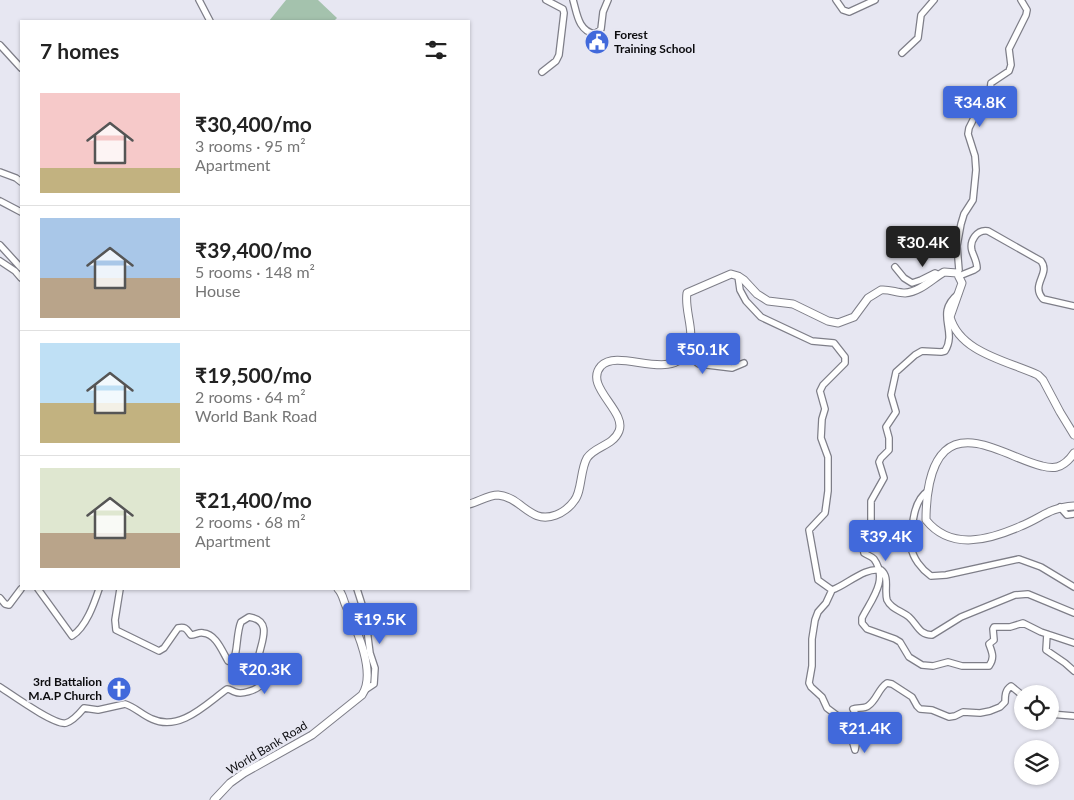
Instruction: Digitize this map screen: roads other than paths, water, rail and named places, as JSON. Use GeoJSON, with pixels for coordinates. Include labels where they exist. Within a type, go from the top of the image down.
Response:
{"type":"FeatureCollection","features":[{"type":"Feature","properties":{"kind":"main road"},"geometry":{"type":"LineString","coordinates":[[470,504],[497,495],[512,500],[539,518],[561,513],[575,501],[588,456],[612,441],[619,430],[620,422],[617,414],[608,404],[598,380],[598,372],[601,366],[609,361],[619,360],[635,363],[672,364],[688,351],[690,339],[686,302],[687,293],[729,274],[738,276],[763,299],[792,304],[838,324],[854,317],[863,304],[876,292],[885,289],[906,293],[911,292],[948,271],[958,274],[962,283],[950,317],[957,332],[983,352],[1038,375],[1043,380],[1074,434]]}},
{"type":"Feature","properties":{"kind":"main road"},"geometry":{"type":"LineString","coordinates":[[1074,453],[1068,460],[1057,467],[1051,467],[1024,461],[986,445],[956,444],[950,446],[936,462],[928,491],[926,520],[933,529],[942,535],[962,541],[1006,532],[1022,526],[1046,512],[1060,507],[1074,506]]}},
{"type":"Feature","properties":{"kind":"main road"},"geometry":{"type":"LineString","coordinates":[[339,590],[344,597],[351,615],[366,662],[368,677],[365,690]]}},
{"type":"Feature","properties":{"kind":"main road","name":"World Bank Road"},"geometry":{"type":"LineString","coordinates":[[214,800],[230,783],[244,773],[312,735],[362,695],[365,690]]}},
{"type":"Feature","properties":{"kind":"street"},"geometry":{"type":"LineString","coordinates":[[199,0],[209,20]]}},
{"type":"Feature","properties":{"kind":"street"},"geometry":{"type":"LineString","coordinates":[[542,72],[556,61],[559,55],[564,13],[563,9],[546,0]]}},
{"type":"Feature","properties":{"kind":"street"},"geometry":{"type":"LineString","coordinates":[[572,0],[581,24],[588,32],[595,34],[601,29],[603,12],[608,0]]}},
{"type":"Feature","properties":{"kind":"street"},"geometry":{"type":"LineString","coordinates":[[836,0],[843,10],[849,12],[876,0]]}},
{"type":"Feature","properties":{"kind":"street"},"geometry":{"type":"LineString","coordinates":[[902,53],[913,45],[918,38],[921,14],[934,0]]}},
{"type":"Feature","properties":{"kind":"street"},"geometry":{"type":"LineString","coordinates":[[1021,0],[1027,10],[1010,49],[1010,70],[1007,74],[991,83],[989,100],[977,112],[969,128],[969,138],[975,156],[975,186],[973,200],[964,214],[961,224],[957,246],[958,274],[977,268],[972,246],[975,235],[982,230],[988,231],[1041,261],[1044,265],[1044,270],[1038,287],[1043,300],[1074,306]]}},
{"type":"Feature","properties":{"kind":"street"},"geometry":{"type":"LineString","coordinates":[[0,45],[20,67]]}},
{"type":"Feature","properties":{"kind":"street"},"geometry":{"type":"LineString","coordinates":[[0,172],[20,181]]}},
{"type":"Feature","properties":{"kind":"street"},"geometry":{"type":"LineString","coordinates":[[0,201],[20,211]]}},
{"type":"Feature","properties":{"kind":"street"},"geometry":{"type":"LineString","coordinates":[[0,246],[20,267]]}},
{"type":"Feature","properties":{"kind":"street"},"geometry":{"type":"LineString","coordinates":[[0,261],[20,277]]}},
{"type":"Feature","properties":{"kind":"street"},"geometry":{"type":"LineString","coordinates":[[896,267],[904,278],[912,283],[935,273],[939,275]]}},
{"type":"Feature","properties":{"kind":"street"},"geometry":{"type":"LineString","coordinates":[[738,276],[740,290],[746,301],[760,317],[812,341],[834,343],[845,357],[845,364],[823,385],[820,391],[825,409],[821,438],[828,457],[828,491],[824,516],[809,530],[818,580],[832,590]]}},
{"type":"Feature","properties":{"kind":"street"},"geometry":{"type":"LineString","coordinates":[[959,293],[952,300],[948,308],[946,320],[950,340],[945,350],[941,352],[925,350],[918,352],[895,374],[891,395],[896,414],[886,428],[889,438],[888,450],[879,462],[884,478],[870,501],[871,523],[863,547],[864,553],[873,559],[878,570],[879,587],[862,618],[862,625],[867,629],[896,639],[911,658],[922,665],[933,666],[948,662],[962,666],[989,666],[993,658],[989,644],[994,641],[994,627],[1010,628],[1023,623],[1074,643]]}},
{"type":"Feature","properties":{"kind":"street"},"geometry":{"type":"LineString","coordinates":[[690,339],[692,356],[699,364],[732,368],[744,363]]}},
{"type":"Feature","properties":{"kind":"street"},"geometry":{"type":"LineString","coordinates":[[928,491],[917,503],[911,547],[917,561],[931,576],[952,574],[973,568],[1019,560],[1042,567],[1074,587]]}},
{"type":"Feature","properties":{"kind":"street"},"geometry":{"type":"LineString","coordinates":[[1060,507],[1067,515],[1074,514]]}},
{"type":"Feature","properties":{"kind":"street"},"geometry":{"type":"LineString","coordinates":[[1014,688],[1011,686],[1008,688],[1005,702],[1000,707],[985,712],[962,713],[949,717],[932,710],[918,708],[912,697],[892,684],[887,683],[882,686],[870,704],[866,707],[853,709],[858,718],[859,727],[854,750],[850,729],[845,722],[826,708],[822,697],[811,687],[809,682],[815,620],[832,590],[867,572],[878,570],[884,572],[886,576],[886,597],[890,605],[908,616],[919,630],[929,636],[961,617],[1015,595],[1028,594],[1074,613]]}},
{"type":"Feature","properties":{"kind":"street"},"geometry":{"type":"LineString","coordinates":[[0,598],[5,604],[9,605],[20,590]]}},
{"type":"Feature","properties":{"kind":"street"},"geometry":{"type":"LineString","coordinates":[[39,590],[72,636],[79,630],[88,615],[99,590]]}},
{"type":"Feature","properties":{"kind":"street"},"geometry":{"type":"LineString","coordinates":[[0,687],[51,719],[67,723],[84,708],[98,710],[125,704],[154,721],[177,722],[185,719],[227,689],[238,692],[253,690],[260,686],[262,679],[258,661],[264,631],[263,626],[257,619],[249,617],[241,622],[237,632],[236,657],[232,662],[228,661],[219,645],[210,635],[200,632],[191,635],[184,628],[178,628],[164,648],[159,651],[116,630],[115,620],[120,590]]}},
{"type":"Feature","properties":{"kind":"street"},"geometry":{"type":"LineString","coordinates":[[357,590],[365,614],[370,653],[375,668],[374,684],[365,690]]}},
{"type":"Feature","properties":{"kind":"street"},"geometry":{"type":"LineString","coordinates":[[1047,634],[1046,650],[1074,671]]}},
{"type":"Feature","properties":{"kind":"street"},"geometry":{"type":"LineString","coordinates":[[1059,715],[1074,716]]}},
{"type":"Feature","properties":{"kind":"place","name":"Forest Training School"},"geometry":{"type":"Point","coordinates":[597,42]}},
{"type":"Feature","properties":{"kind":"place","name":"3rd Battalion M.A.P Church"},"geometry":{"type":"Point","coordinates":[119,689]}}]}
